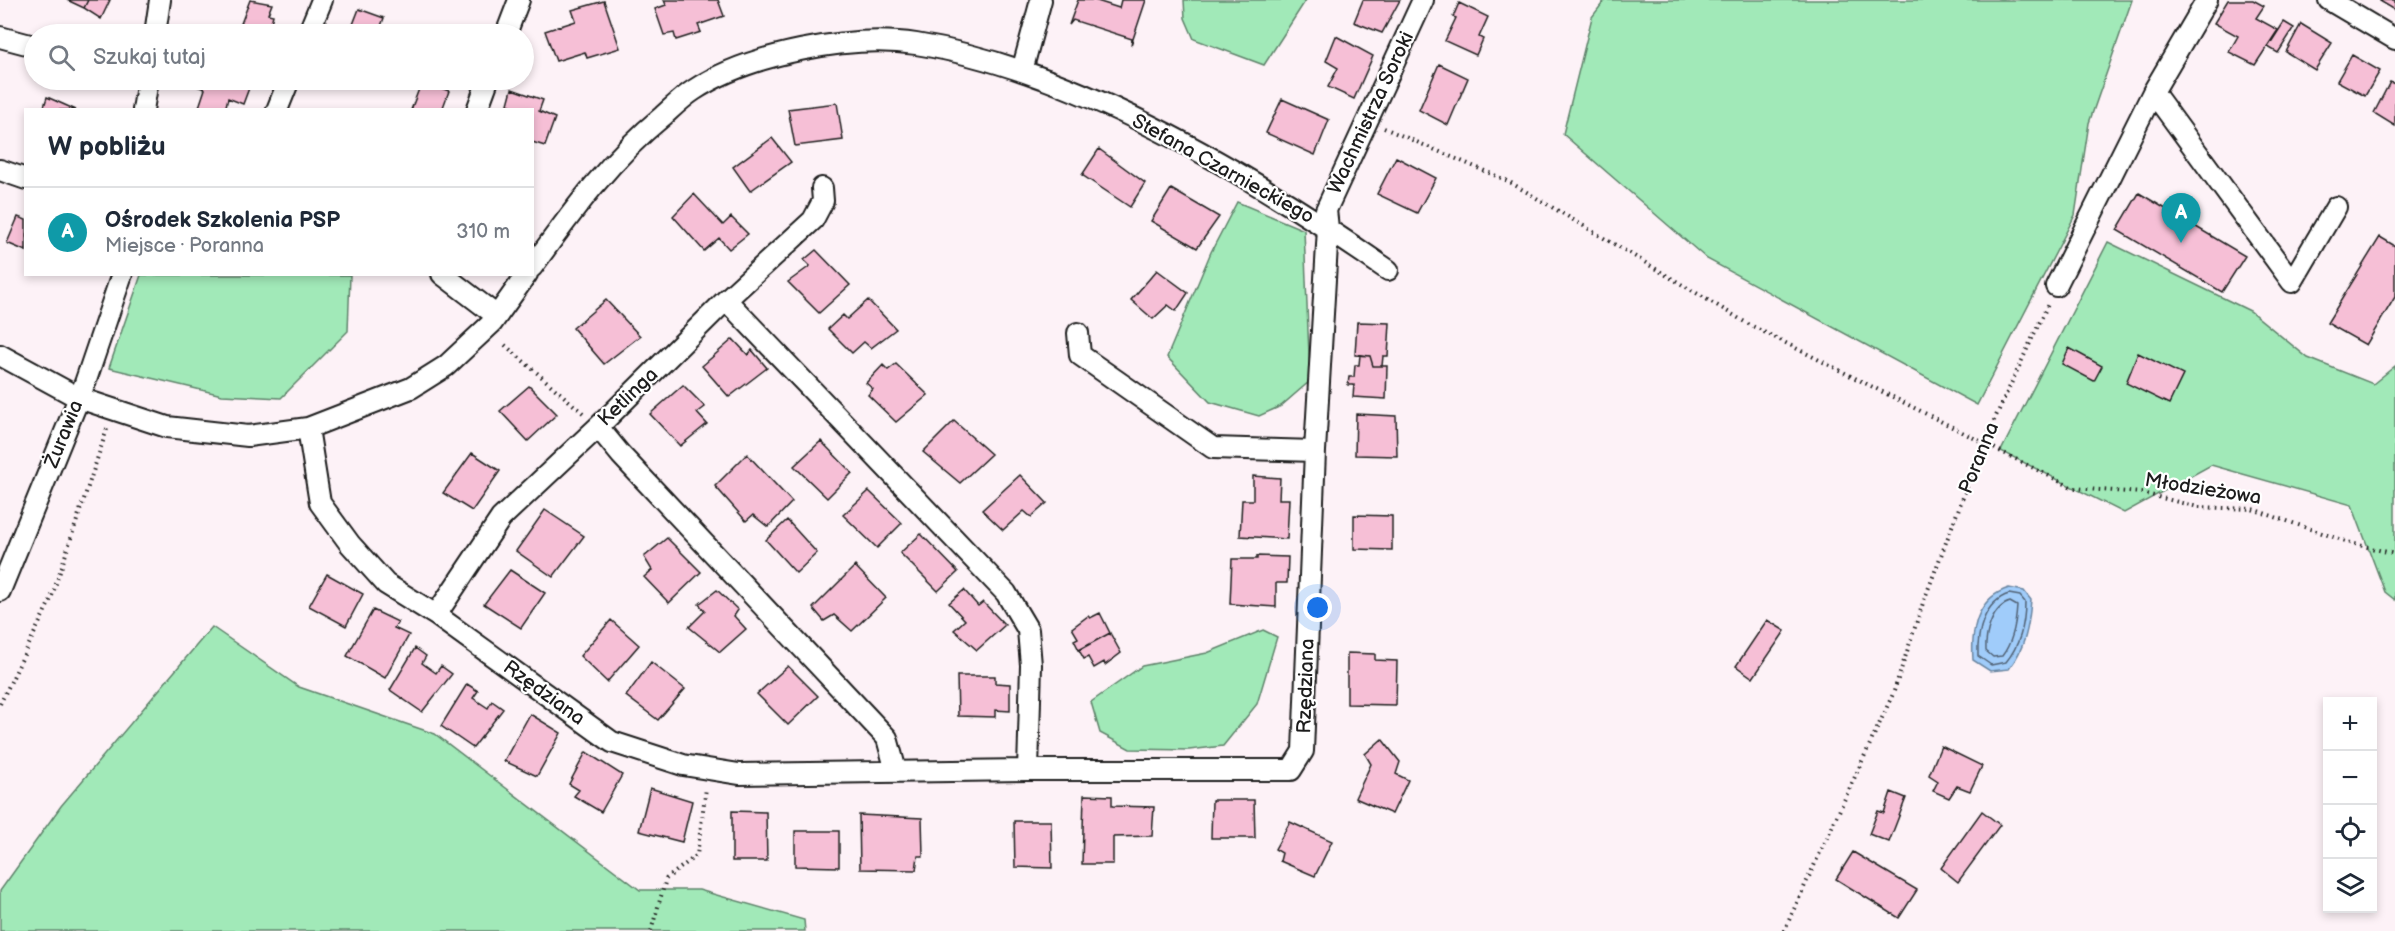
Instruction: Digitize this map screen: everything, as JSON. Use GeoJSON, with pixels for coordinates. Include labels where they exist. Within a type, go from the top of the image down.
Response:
{"type":"FeatureCollection","features":[{"type":"Feature","properties":{"kind":"street"},"geometry":{"type":"LineString","coordinates":[[156,24],[160,0]]}},
{"type":"Feature","properties":{"kind":"street"},"geometry":{"type":"LineString","coordinates":[[312,24],[322,0]]}},
{"type":"Feature","properties":{"kind":"street"},"geometry":{"type":"LineString","coordinates":[[510,24],[519,0]]}},
{"type":"Feature","properties":{"kind":"street"},"geometry":{"type":"LineString","coordinates":[[1022,71],[1041,0]]}},
{"type":"Feature","properties":{"kind":"street","name":"Wachmistrza Soroki"},"geometry":{"type":"LineString","coordinates":[[1328,228],[1326,210],[1366,120],[1424,0]]}},
{"type":"Feature","properties":{"kind":"street"},"geometry":{"type":"LineString","coordinates":[[2056,286],[2153,92],[2207,0]]}},
{"type":"Feature","properties":{"kind":"street"},"geometry":{"type":"LineString","coordinates":[[2329,0],[2395,39]]}},
{"type":"Feature","properties":{"kind":"street"},"geometry":{"type":"LineString","coordinates":[[0,37],[24,43]]}},
{"type":"Feature","properties":{"kind":"street","name":"Stefana Czarnieckiego"},"geometry":{"type":"LineString","coordinates":[[534,264],[589,188],[634,140],[694,90],[747,63],[804,49],[879,40],[966,53],[1022,71],[1166,134],[1328,228],[1388,270]]}},
{"type":"Feature","properties":{"kind":"street"},"geometry":{"type":"LineString","coordinates":[[143,108],[146,90]]}},
{"type":"Feature","properties":{"kind":"street"},"geometry":{"type":"LineString","coordinates":[[277,108],[285,90]]}},
{"type":"Feature","properties":{"kind":"street"},"geometry":{"type":"LineString","coordinates":[[478,108],[484,90]]}},
{"type":"Feature","properties":{"kind":"street"},"geometry":{"type":"LineString","coordinates":[[2153,92],[2292,282],[2336,207]]}},
{"type":"Feature","properties":{"kind":"street"},"geometry":{"type":"LineString","coordinates":[[0,170],[24,178]]}},
{"type":"Feature","properties":{"kind":"street","name":"Ketlinga"},"geometry":{"type":"LineString","coordinates":[[436,615],[501,518],[598,427],[726,300],[813,220],[823,201],[822,188]]}},
{"type":"Feature","properties":{"kind":"street","name":"Rzędziana"},"geometry":{"type":"LineString","coordinates":[[308,428],[320,503],[350,544],[386,584],[436,615],[612,742],[683,765],[739,774],[1028,770],[1291,770],[1304,751],[1315,451],[1328,228]]}},
{"type":"Feature","properties":{"kind":"street","name":"Żurawia"},"geometry":{"type":"LineString","coordinates":[[0,591],[79,398],[121,276]]}},
{"type":"Feature","properties":{"kind":"street"},"geometry":{"type":"LineString","coordinates":[[444,276],[482,307],[497,316]]}},
{"type":"Feature","properties":{"kind":"street"},"geometry":{"type":"LineString","coordinates":[[0,355],[79,398],[167,427],[248,436],[308,428],[411,388],[446,366],[497,316],[526,276]]}},
{"type":"Feature","properties":{"kind":"street"},"geometry":{"type":"LineString","coordinates":[[726,300],[1006,593],[1028,630],[1031,665],[1028,770]]}},
{"type":"Feature","properties":{"kind":"street"},"geometry":{"type":"LineString","coordinates":[[1078,333],[1080,355],[1213,448],[1315,451]]}},
{"type":"Feature","properties":{"kind":"street"},"geometry":{"type":"LineString","coordinates":[[598,427],[621,455],[887,738],[896,771]]}},
{"type":"Feature","properties":{"kind":"path"},"geometry":{"type":"LineString","coordinates":[[1366,120],[1508,181],[1750,325],[1984,442]]}},
{"type":"Feature","properties":{"kind":"path","name":"Poranna"},"geometry":{"type":"LineString","coordinates":[[1784,931],[1893,694],[1923,603],[1984,442],[2056,286]]}},
{"type":"Feature","properties":{"kind":"path"},"geometry":{"type":"LineString","coordinates":[[505,345],[598,427]]}},
{"type":"Feature","properties":{"kind":"path"},"geometry":{"type":"LineString","coordinates":[[0,704],[51,599],[109,420]]}},
{"type":"Feature","properties":{"kind":"path","name":"Młodzieżowa"},"geometry":{"type":"LineString","coordinates":[[1984,442],[2073,488],[2142,493],[2198,507],[2252,509],[2351,543],[2395,554]]}},
{"type":"Feature","properties":{"kind":"path"},"geometry":{"type":"LineString","coordinates":[[651,931],[666,879],[697,855],[709,770]]}},
{"type":"Feature","properties":{"kind":"green space"},"geometry":{"type":"Polygon","coordinates":[[[1184,0],[1306,0],[1264,65],[1194,39],[1185,18],[1184,0]]]}},
{"type":"Feature","properties":{"kind":"green space"},"geometry":{"type":"Polygon","coordinates":[[[1605,0],[2132,0],[2089,123],[2075,215],[1977,405],[1707,259],[1563,134],[1592,17],[1605,0]]]}},
{"type":"Feature","properties":{"kind":"green space"},"geometry":{"type":"Polygon","coordinates":[[[1237,202],[1304,230],[1310,381],[1281,406],[1259,416],[1210,402],[1167,357],[1211,252],[1237,202]]]}},
{"type":"Feature","properties":{"kind":"green space"},"geometry":{"type":"Polygon","coordinates":[[[2108,242],[2250,311],[2308,358],[2373,384],[2395,366],[2395,600],[2385,592],[2352,505],[2211,465],[2124,513],[2001,451],[2108,242]]]}},
{"type":"Feature","properties":{"kind":"green space"},"geometry":{"type":"Polygon","coordinates":[[[141,276],[350,276],[348,331],[281,398],[222,395],[109,368],[141,276]]]}},
{"type":"Feature","properties":{"kind":"green space"},"geometry":{"type":"Polygon","coordinates":[[[212,627],[299,687],[435,734],[640,890],[699,890],[804,920],[805,931],[0,931],[0,891],[61,806],[212,627]]]}},
{"type":"Feature","properties":{"kind":"green space"},"geometry":{"type":"Polygon","coordinates":[[[1263,630],[1277,637],[1257,704],[1223,746],[1189,750],[1130,749],[1100,733],[1091,702],[1142,666],[1207,653],[1263,630]]]}},
{"type":"Feature","properties":{"kind":"water"},"geometry":{"type":"Polygon","coordinates":[[[2009,588],[2024,591],[2031,600],[2027,628],[2019,653],[2009,669],[1990,671],[1973,660],[1975,627],[1983,607],[1998,593],[2009,588]]]}},
{"type":"Feature","properties":{"kind":"building"},"geometry":{"type":"Polygon","coordinates":[[[67,0],[88,0],[84,8],[67,0]]]}},
{"type":"Feature","properties":{"kind":"building"},"geometry":{"type":"Polygon","coordinates":[[[88,0],[110,0],[101,19],[84,8],[88,0]]]}},
{"type":"Feature","properties":{"kind":"building"},"geometry":{"type":"Polygon","coordinates":[[[250,0],[272,4],[268,14],[273,15],[271,24],[241,24],[250,0]]]}},
{"type":"Feature","properties":{"kind":"building"},"geometry":{"type":"Polygon","coordinates":[[[664,0],[718,0],[724,16],[698,25],[701,32],[676,40],[674,33],[664,35],[655,9],[666,5],[664,0]]]}},
{"type":"Feature","properties":{"kind":"building"},"geometry":{"type":"Polygon","coordinates":[[[1078,0],[1094,0],[1119,8],[1121,0],[1146,0],[1131,45],[1132,39],[1073,20],[1069,25],[1078,0]]]}},
{"type":"Feature","properties":{"kind":"building"},"geometry":{"type":"Polygon","coordinates":[[[1363,0],[1400,0],[1382,33],[1354,22],[1363,0]]]}},
{"type":"Feature","properties":{"kind":"building"},"geometry":{"type":"Polygon","coordinates":[[[2228,0],[2253,0],[2264,6],[2256,18],[2278,30],[2255,65],[2229,52],[2238,36],[2214,23],[2228,0]]]}},
{"type":"Feature","properties":{"kind":"building"},"geometry":{"type":"Polygon","coordinates":[[[2380,0],[2395,0],[2395,10],[2380,1],[2380,0]]]}},
{"type":"Feature","properties":{"kind":"building"},"geometry":{"type":"Polygon","coordinates":[[[604,1],[620,48],[587,58],[585,52],[556,61],[545,31],[576,21],[572,10],[604,1]]]}},
{"type":"Feature","properties":{"kind":"building"},"geometry":{"type":"Polygon","coordinates":[[[1459,3],[1488,17],[1479,37],[1483,39],[1476,55],[1445,41],[1456,18],[1453,17],[1459,3]]]}},
{"type":"Feature","properties":{"kind":"building"},"geometry":{"type":"Polygon","coordinates":[[[359,9],[384,18],[382,24],[353,24],[359,9]]]}},
{"type":"Feature","properties":{"kind":"building"},"geometry":{"type":"Polygon","coordinates":[[[2284,22],[2294,28],[2278,53],[2268,47],[2284,22]]]}},
{"type":"Feature","properties":{"kind":"building"},"geometry":{"type":"Polygon","coordinates":[[[2301,24],[2332,43],[2315,70],[2286,52],[2301,24]]]}},
{"type":"Feature","properties":{"kind":"building"},"geometry":{"type":"Polygon","coordinates":[[[1336,36],[1373,56],[1354,99],[1328,87],[1338,68],[1326,61],[1336,36]]]}},
{"type":"Feature","properties":{"kind":"building"},"geometry":{"type":"Polygon","coordinates":[[[2352,55],[2380,71],[2365,96],[2337,81],[2352,55]]]}},
{"type":"Feature","properties":{"kind":"building"},"geometry":{"type":"Polygon","coordinates":[[[1439,64],[1468,78],[1448,125],[1419,110],[1439,64]]]}},
{"type":"Feature","properties":{"kind":"building"},"geometry":{"type":"Polygon","coordinates":[[[2390,82],[2395,84],[2395,126],[2374,113],[2390,82]]]}},
{"type":"Feature","properties":{"kind":"building"},"geometry":{"type":"Polygon","coordinates":[[[205,90],[248,90],[243,104],[228,98],[226,108],[199,108],[205,90]]]}},
{"type":"Feature","properties":{"kind":"building"},"geometry":{"type":"Polygon","coordinates":[[[419,90],[449,91],[443,108],[412,108],[419,90]]]}},
{"type":"Feature","properties":{"kind":"building"},"geometry":{"type":"Polygon","coordinates":[[[512,90],[543,100],[539,111],[555,118],[545,146],[534,143],[534,108],[512,108],[508,104],[512,90]]]}},
{"type":"Feature","properties":{"kind":"building"},"geometry":{"type":"Polygon","coordinates":[[[47,97],[72,108],[44,108],[47,97]]]}},
{"type":"Feature","properties":{"kind":"building"},"geometry":{"type":"Polygon","coordinates":[[[1282,99],[1329,120],[1315,155],[1266,133],[1282,99]]]}},
{"type":"Feature","properties":{"kind":"building"},"geometry":{"type":"Polygon","coordinates":[[[837,103],[843,140],[795,146],[788,109],[837,103]]]}},
{"type":"Feature","properties":{"kind":"building"},"geometry":{"type":"Polygon","coordinates":[[[772,138],[791,162],[750,191],[733,167],[772,138]]]}},
{"type":"Feature","properties":{"kind":"building"},"geometry":{"type":"Polygon","coordinates":[[[1099,149],[1145,183],[1130,207],[1082,175],[1099,149]]]}},
{"type":"Feature","properties":{"kind":"building"},"geometry":{"type":"Polygon","coordinates":[[[1396,157],[1436,178],[1417,213],[1377,194],[1396,157]]]}},
{"type":"Feature","properties":{"kind":"building"},"geometry":{"type":"Polygon","coordinates":[[[1171,189],[1219,217],[1197,248],[1151,221],[1171,189]]]}},
{"type":"Feature","properties":{"kind":"building"},"geometry":{"type":"Polygon","coordinates":[[[2139,193],[2245,256],[2222,292],[2117,230],[2139,193]]]}},
{"type":"Feature","properties":{"kind":"building"},"geometry":{"type":"Polygon","coordinates":[[[694,194],[723,225],[731,217],[748,234],[729,249],[719,238],[704,251],[673,216],[694,194]]]}},
{"type":"Feature","properties":{"kind":"building"},"geometry":{"type":"Polygon","coordinates":[[[18,217],[24,219],[24,250],[7,243],[18,217]]]}},
{"type":"Feature","properties":{"kind":"building"},"geometry":{"type":"Polygon","coordinates":[[[2380,237],[2395,246],[2395,297],[2366,345],[2327,323],[2380,237]]]}},
{"type":"Feature","properties":{"kind":"building"},"geometry":{"type":"Polygon","coordinates":[[[816,250],[850,285],[819,313],[788,282],[810,266],[804,260],[816,250]]]}},
{"type":"Feature","properties":{"kind":"building"},"geometry":{"type":"Polygon","coordinates":[[[1157,270],[1188,293],[1176,311],[1168,305],[1153,319],[1131,300],[1157,270]]]}},
{"type":"Feature","properties":{"kind":"building"},"geometry":{"type":"Polygon","coordinates":[[[606,300],[640,336],[604,364],[573,328],[606,300]]]}},
{"type":"Feature","properties":{"kind":"building"},"geometry":{"type":"Polygon","coordinates":[[[868,300],[896,329],[871,348],[864,342],[852,353],[828,329],[843,315],[847,319],[868,300]]]}},
{"type":"Feature","properties":{"kind":"building"},"geometry":{"type":"Polygon","coordinates":[[[1357,322],[1390,323],[1388,356],[1383,356],[1382,366],[1373,366],[1370,356],[1355,355],[1357,322]]]}},
{"type":"Feature","properties":{"kind":"building"},"geometry":{"type":"Polygon","coordinates":[[[733,339],[748,355],[752,350],[767,368],[729,397],[702,366],[733,339]]]}},
{"type":"Feature","properties":{"kind":"building"},"geometry":{"type":"Polygon","coordinates":[[[2069,348],[2102,366],[2094,381],[2062,364],[2069,348]]]}},
{"type":"Feature","properties":{"kind":"building"},"geometry":{"type":"Polygon","coordinates":[[[2138,353],[2183,375],[2169,404],[2126,383],[2138,353]]]}},
{"type":"Feature","properties":{"kind":"building"},"geometry":{"type":"Polygon","coordinates":[[[1360,355],[1370,356],[1373,366],[1387,366],[1386,399],[1353,397],[1354,385],[1348,385],[1349,377],[1354,377],[1355,365],[1359,365],[1360,355]]]}},
{"type":"Feature","properties":{"kind":"building"},"geometry":{"type":"Polygon","coordinates":[[[896,364],[928,395],[896,422],[868,395],[873,389],[866,383],[883,365],[888,370],[896,364]]]}},
{"type":"Feature","properties":{"kind":"building"},"geometry":{"type":"Polygon","coordinates":[[[683,385],[705,407],[697,413],[707,424],[680,446],[650,414],[683,385]]]}},
{"type":"Feature","properties":{"kind":"building"},"geometry":{"type":"Polygon","coordinates":[[[529,386],[557,414],[528,441],[500,411],[529,386]]]}},
{"type":"Feature","properties":{"kind":"building"},"geometry":{"type":"Polygon","coordinates":[[[1356,414],[1396,416],[1397,456],[1355,455],[1356,414]]]}},
{"type":"Feature","properties":{"kind":"building"},"geometry":{"type":"Polygon","coordinates":[[[954,421],[991,454],[960,483],[923,452],[954,421]]]}},
{"type":"Feature","properties":{"kind":"building"},"geometry":{"type":"Polygon","coordinates":[[[821,441],[852,473],[827,498],[794,466],[821,441]]]}},
{"type":"Feature","properties":{"kind":"building"},"geometry":{"type":"Polygon","coordinates":[[[472,453],[500,471],[472,511],[443,493],[472,453]]]}},
{"type":"Feature","properties":{"kind":"building"},"geometry":{"type":"Polygon","coordinates":[[[747,454],[792,502],[768,527],[753,515],[746,521],[715,486],[747,454]]]}},
{"type":"Feature","properties":{"kind":"building"},"geometry":{"type":"Polygon","coordinates":[[[1020,475],[1047,503],[1031,517],[1024,511],[1003,530],[982,510],[1020,475]]]}},
{"type":"Feature","properties":{"kind":"building"},"geometry":{"type":"Polygon","coordinates":[[[1253,476],[1280,478],[1279,499],[1289,499],[1287,539],[1240,536],[1242,500],[1253,500],[1253,476]]]}},
{"type":"Feature","properties":{"kind":"building"},"geometry":{"type":"Polygon","coordinates":[[[869,491],[902,523],[877,548],[843,515],[869,491]]]}},
{"type":"Feature","properties":{"kind":"building"},"geometry":{"type":"Polygon","coordinates":[[[545,510],[584,536],[553,577],[516,551],[545,510]]]}},
{"type":"Feature","properties":{"kind":"building"},"geometry":{"type":"Polygon","coordinates":[[[1354,515],[1392,516],[1392,550],[1354,549],[1354,515]]]}},
{"type":"Feature","properties":{"kind":"building"},"geometry":{"type":"Polygon","coordinates":[[[787,520],[817,553],[796,573],[766,540],[787,520]]]}},
{"type":"Feature","properties":{"kind":"building"},"geometry":{"type":"Polygon","coordinates":[[[921,534],[958,572],[938,591],[900,553],[921,534]]]}},
{"type":"Feature","properties":{"kind":"building"},"geometry":{"type":"Polygon","coordinates":[[[667,538],[701,572],[669,603],[644,577],[652,570],[644,557],[667,538]]]}},
{"type":"Feature","properties":{"kind":"building"},"geometry":{"type":"Polygon","coordinates":[[[1257,556],[1288,557],[1287,583],[1276,583],[1276,607],[1230,604],[1232,559],[1257,559],[1257,556]]]}},
{"type":"Feature","properties":{"kind":"building"},"geometry":{"type":"Polygon","coordinates":[[[855,566],[886,598],[852,631],[834,615],[824,621],[813,608],[855,566]]]}},
{"type":"Feature","properties":{"kind":"building"},"geometry":{"type":"Polygon","coordinates":[[[510,570],[545,593],[521,628],[484,604],[510,570]]]}},
{"type":"Feature","properties":{"kind":"building"},"geometry":{"type":"Polygon","coordinates":[[[327,574],[363,594],[346,626],[309,606],[327,574]]]}},
{"type":"Feature","properties":{"kind":"building"},"geometry":{"type":"Polygon","coordinates":[[[717,590],[738,610],[734,616],[746,629],[720,652],[689,627],[705,611],[699,604],[717,590]]]}},
{"type":"Feature","properties":{"kind":"building"},"geometry":{"type":"Polygon","coordinates":[[[964,590],[978,606],[983,602],[1005,625],[977,650],[954,630],[965,620],[949,603],[964,590]]]}},
{"type":"Feature","properties":{"kind":"building"},"geometry":{"type":"Polygon","coordinates":[[[373,610],[398,622],[394,628],[409,635],[385,678],[347,656],[373,610]]]}},
{"type":"Feature","properties":{"kind":"building"},"geometry":{"type":"Polygon","coordinates":[[[1100,613],[1110,633],[1079,650],[1074,640],[1078,638],[1072,628],[1088,616],[1090,618],[1100,613]]]}},
{"type":"Feature","properties":{"kind":"building"},"geometry":{"type":"Polygon","coordinates":[[[611,620],[639,645],[607,682],[580,656],[611,620]]]}},
{"type":"Feature","properties":{"kind":"building"},"geometry":{"type":"Polygon","coordinates":[[[1767,620],[1785,631],[1753,678],[1736,666],[1767,620]]]}},
{"type":"Feature","properties":{"kind":"building"},"geometry":{"type":"Polygon","coordinates":[[[1110,633],[1121,653],[1105,665],[1104,662],[1094,668],[1088,657],[1084,659],[1079,650],[1110,633]]]}},
{"type":"Feature","properties":{"kind":"building"},"geometry":{"type":"Polygon","coordinates":[[[415,648],[426,656],[422,663],[436,673],[441,666],[452,674],[422,712],[390,690],[415,648]]]}},
{"type":"Feature","properties":{"kind":"building"},"geometry":{"type":"Polygon","coordinates":[[[1347,653],[1375,654],[1375,660],[1397,661],[1396,705],[1347,704],[1347,653]]]}},
{"type":"Feature","properties":{"kind":"building"},"geometry":{"type":"Polygon","coordinates":[[[651,662],[685,689],[658,720],[626,696],[651,662]]]}},
{"type":"Feature","properties":{"kind":"building"},"geometry":{"type":"Polygon","coordinates":[[[788,666],[818,696],[788,725],[757,694],[788,666]]]}},
{"type":"Feature","properties":{"kind":"building"},"geometry":{"type":"Polygon","coordinates":[[[957,676],[995,676],[995,683],[1010,684],[1010,711],[995,710],[995,717],[958,716],[957,676]]]}},
{"type":"Feature","properties":{"kind":"building"},"geometry":{"type":"Polygon","coordinates":[[[467,684],[478,691],[473,698],[488,708],[492,701],[503,709],[473,748],[441,726],[467,684]]]}},
{"type":"Feature","properties":{"kind":"building"},"geometry":{"type":"Polygon","coordinates":[[[530,714],[561,733],[537,776],[504,761],[530,714]]]}},
{"type":"Feature","properties":{"kind":"building"},"geometry":{"type":"Polygon","coordinates":[[[1382,739],[1400,762],[1396,774],[1408,780],[1392,814],[1355,798],[1371,764],[1365,754],[1382,739]]]}},
{"type":"Feature","properties":{"kind":"building"},"geometry":{"type":"Polygon","coordinates":[[[1941,746],[1982,766],[1970,791],[1957,786],[1949,798],[1933,791],[1938,781],[1929,775],[1941,746]]]}},
{"type":"Feature","properties":{"kind":"building"},"geometry":{"type":"Polygon","coordinates":[[[586,752],[622,775],[601,812],[574,796],[579,790],[569,784],[586,752]]]}},
{"type":"Feature","properties":{"kind":"building"},"geometry":{"type":"Polygon","coordinates":[[[650,788],[692,801],[682,842],[639,831],[650,788]]]}},
{"type":"Feature","properties":{"kind":"building"},"geometry":{"type":"Polygon","coordinates":[[[1891,792],[1906,798],[1889,842],[1869,834],[1878,811],[1884,813],[1891,792]]]}},
{"type":"Feature","properties":{"kind":"building"},"geometry":{"type":"Polygon","coordinates":[[[1084,795],[1112,796],[1112,806],[1154,807],[1152,836],[1113,837],[1113,864],[1082,864],[1084,795]]]}},
{"type":"Feature","properties":{"kind":"building"},"geometry":{"type":"Polygon","coordinates":[[[1212,800],[1254,800],[1255,838],[1211,838],[1212,800]]]}},
{"type":"Feature","properties":{"kind":"building"},"geometry":{"type":"Polygon","coordinates":[[[732,811],[766,812],[767,861],[732,861],[732,811]]]}},
{"type":"Feature","properties":{"kind":"building"},"geometry":{"type":"Polygon","coordinates":[[[1982,811],[2000,825],[1958,882],[1941,868],[1982,811]]]}},
{"type":"Feature","properties":{"kind":"building"},"geometry":{"type":"Polygon","coordinates":[[[859,815],[922,818],[923,856],[918,856],[916,870],[860,869],[859,815]]]}},
{"type":"Feature","properties":{"kind":"building"},"geometry":{"type":"Polygon","coordinates":[[[1014,821],[1051,821],[1052,868],[1015,867],[1014,821]]]}},
{"type":"Feature","properties":{"kind":"building"},"geometry":{"type":"Polygon","coordinates":[[[1290,822],[1332,841],[1315,876],[1280,861],[1282,853],[1275,849],[1290,822]]]}},
{"type":"Feature","properties":{"kind":"building"},"geometry":{"type":"Polygon","coordinates":[[[795,831],[839,831],[839,867],[795,866],[795,831]]]}},
{"type":"Feature","properties":{"kind":"building"},"geometry":{"type":"Polygon","coordinates":[[[1853,852],[1917,890],[1899,918],[1836,879],[1853,852]]]}},
{"type":"Feature","properties":{"kind":"place","name":"Ośrodek Szkolenia PSP"},"geometry":{"type":"Point","coordinates":[2181,243]}}]}
